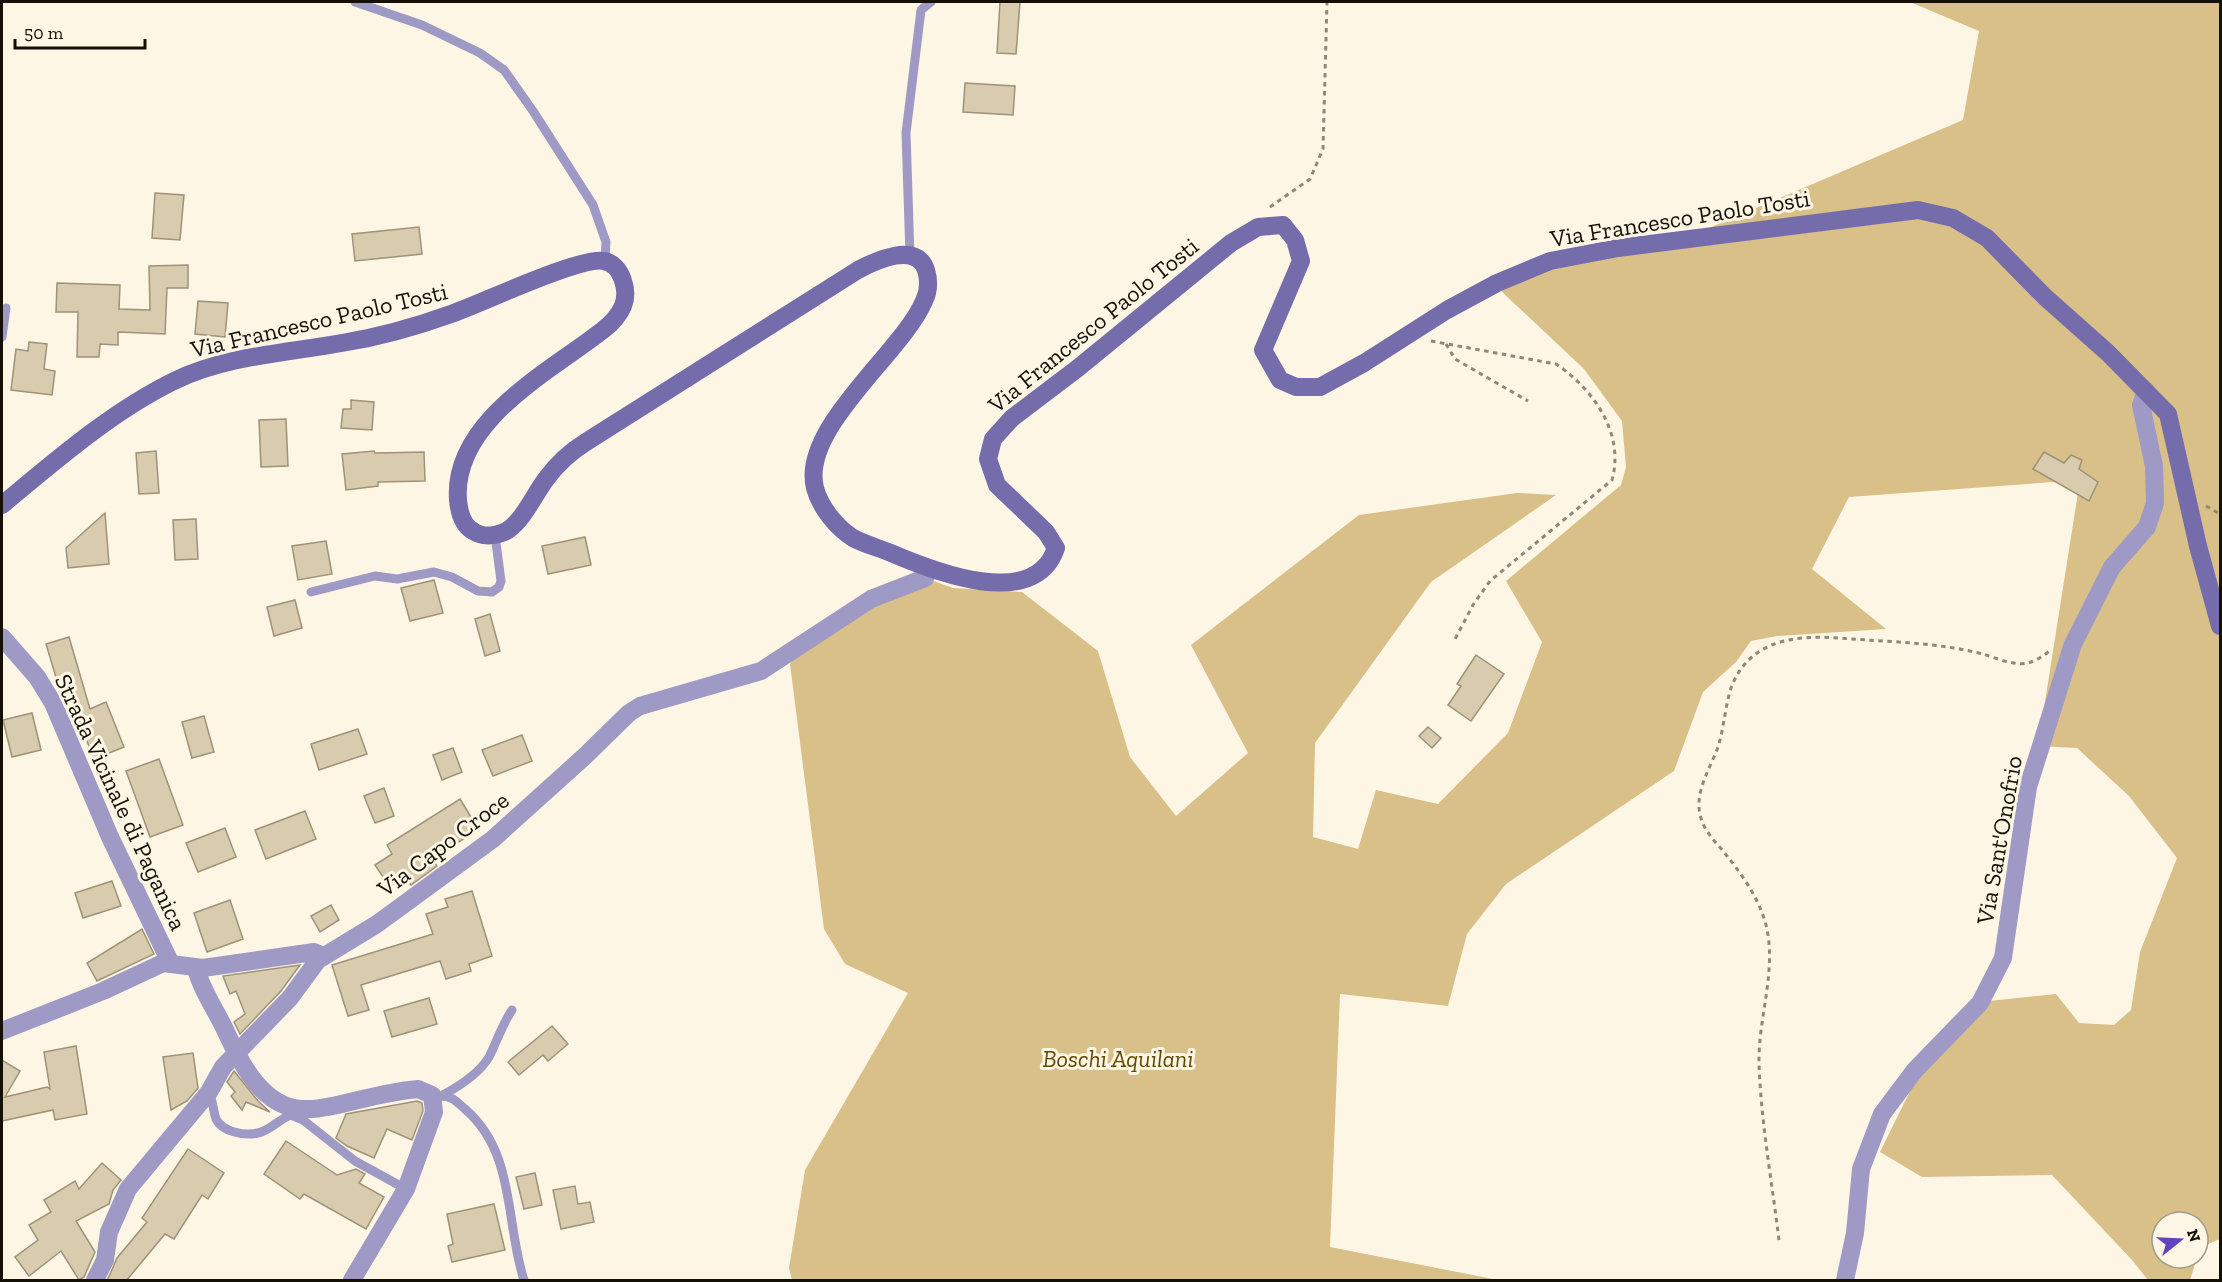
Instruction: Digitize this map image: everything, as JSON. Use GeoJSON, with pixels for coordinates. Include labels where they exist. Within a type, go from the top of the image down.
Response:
{"type":"FeatureCollection","features":[{"type":"Feature","properties":{"kind":"main road","name":"Via Francesco Paolo Tosti"},"geometry":{"type":"LineString","coordinates":[[910,256],[921,261],[927,272],[928,290],[924,302],[913,321],[866,378],[827,433],[817,453],[814,488],[822,506],[853,538],[929,569],[990,583],[1011,582],[1030,577],[1052,562],[1056,548],[1046,532],[997,486],[988,459],[993,439],[1012,418],[1078,368],[1231,243],[1258,227],[1283,225],[1295,240],[1301,261],[1263,350],[1280,380],[1296,387],[1320,387],[1497,283],[1550,261],[1618,248],[1918,210],[1953,218],[1987,238],[2044,297],[2108,353],[2168,414],[2198,546],[2220,626]]}},
{"type":"Feature","properties":{"kind":"main road"},"geometry":{"type":"LineString","coordinates":[[605,261],[619,271],[624,286],[625,300],[617,316],[597,335],[502,407],[480,433],[466,455],[458,484],[460,515],[472,531],[481,535],[495,535],[513,526],[553,470],[586,442],[858,270],[889,257],[910,256]]}},
{"type":"Feature","properties":{"kind":"main road","name":"Via Francesco Paolo Tosti"},"geometry":{"type":"LineString","coordinates":[[2,506],[122,412],[163,387],[193,373],[235,361],[345,343],[407,328],[478,305],[562,270],[592,261],[605,261]]}},
{"type":"Feature","properties":{"kind":"street","name":"Via Sant'Onofrio"},"geometry":{"type":"LineString","coordinates":[[1845,1281],[1855,1233],[1861,1169],[1882,1114],[1915,1070],[1980,1003],[2003,958],[2028,787],[2073,644],[2112,567],[2148,527],[2155,503],[2154,466],[2141,405],[2146,391]]}},
{"type":"Feature","properties":{"kind":"street","name":"Via Capo Croce"},"geometry":{"type":"LineString","coordinates":[[95,1281],[105,1260],[109,1232],[128,1189],[209,1092],[223,1067],[290,998],[323,956],[377,924],[494,839],[585,756],[629,712],[640,706],[760,672],[871,598],[925,578],[929,569]]}},
{"type":"Feature","properties":{"kind":"street","name":"Strada Vicinale di Paganica"},"geometry":{"type":"LineString","coordinates":[[2,637],[30,669],[53,703],[115,848],[170,962]]}},
{"type":"Feature","properties":{"kind":"street"},"geometry":{"type":"LineString","coordinates":[[2,1031],[109,988],[151,967],[170,962],[196,968],[314,952],[323,956]]}},
{"type":"Feature","properties":{"kind":"street"},"geometry":{"type":"LineString","coordinates":[[196,968],[236,1054],[264,1093],[286,1107],[340,1106],[416,1089],[438,1097],[406,1189],[351,1281]]}},
{"type":"Feature","properties":{"kind":"lane"},"geometry":{"type":"LineString","coordinates":[[355,2],[422,25],[480,53],[504,70],[533,111],[592,205],[604,235],[605,261]]}},
{"type":"Feature","properties":{"kind":"lane"},"geometry":{"type":"LineString","coordinates":[[910,256],[906,133],[921,10],[931,2]]}},
{"type":"Feature","properties":{"kind":"lane"},"geometry":{"type":"LineString","coordinates":[[2,337],[6,308]]}},
{"type":"Feature","properties":{"kind":"lane"},"geometry":{"type":"LineString","coordinates":[[311,592],[375,576],[397,579],[434,572],[452,577],[478,591],[492,592],[499,587],[501,581],[495,535]]}},
{"type":"Feature","properties":{"kind":"lane"},"geometry":{"type":"LineString","coordinates":[[438,1097],[471,1076],[487,1060],[500,1029],[512,1010]]}},
{"type":"Feature","properties":{"kind":"lane"},"geometry":{"type":"LineString","coordinates":[[209,1092],[220,1125],[233,1132],[258,1133],[271,1127],[278,1119],[291,1115],[303,1120],[355,1161],[406,1189]]}},
{"type":"Feature","properties":{"kind":"lane"},"geometry":{"type":"LineString","coordinates":[[438,1097],[454,1100],[479,1121],[490,1137],[508,1193],[515,1248],[524,1281]]}},
{"type":"Feature","properties":{"kind":"path"},"geometry":{"type":"LineString","coordinates":[[1268,226],[1269,208],[1310,179],[1323,149],[1327,2]]}},
{"type":"Feature","properties":{"kind":"path"},"geometry":{"type":"LineString","coordinates":[[1406,337],[1556,364],[1572,375],[1592,396],[1608,423],[1615,446],[1615,470],[1612,480],[1490,581],[1473,604],[1454,641]]}},
{"type":"Feature","properties":{"kind":"path"},"geometry":{"type":"LineString","coordinates":[[1446,344],[1455,359],[1528,401]]}},
{"type":"Feature","properties":{"kind":"path"},"geometry":{"type":"LineString","coordinates":[[1779,1240],[1759,1064],[1768,974],[1767,928],[1749,886],[1710,835],[1698,808],[1700,794],[1723,732],[1731,689],[1739,671],[1752,655],[1768,644],[1792,639],[1825,637],[1930,645],[1965,650],[2013,663],[2028,663],[2053,648]]}},
{"type":"Feature","properties":{"kind":"green space","name":"Boschi Aquilani"},"geometry":{"type":"Polygon","coordinates":[[[1910,2],[2220,2],[2220,1239],[2210,1243],[2210,1210],[2150,1210],[2150,1270],[2193,1270],[2190,1280],[2148,1280],[2052,1175],[1922,1177],[1880,1152],[1919,1073],[1989,1001],[2056,994],[2079,1023],[2114,1025],[2131,1010],[2140,952],[2177,858],[2129,796],[2077,748],[2038,746],[2080,480],[1849,497],[1812,569],[1886,629],[1777,636],[1751,641],[1736,662],[1703,692],[1674,771],[1506,884],[1467,934],[1448,1006],[1340,994],[1330,1247],[1498,1280],[792,1280],[789,1268],[805,1170],[908,993],[845,964],[824,929],[790,664],[799,646],[925,578],[953,588],[1022,592],[1098,651],[1130,757],[1176,816],[1248,753],[1191,645],[1359,515],[1517,493],[1556,495],[1431,582],[1315,743],[1313,837],[1358,849],[1376,790],[1438,804],[1508,733],[1542,642],[1506,581],[1621,485],[1626,467],[1622,421],[1584,369],[1500,290],[1552,269],[1688,237],[1963,120],[1979,31],[1910,2]]]}},
{"type":"Feature","properties":{"kind":"building"},"geometry":{"type":"Polygon","coordinates":[[[1000,2],[1020,2],[1016,54],[997,53],[1000,2]]]}},
{"type":"Feature","properties":{"kind":"building"},"geometry":{"type":"Polygon","coordinates":[[[965,83],[1015,86],[1013,115],[963,112],[965,83]]]}},
{"type":"Feature","properties":{"kind":"building"},"geometry":{"type":"Polygon","coordinates":[[[155,193],[184,195],[180,240],[152,238],[155,193]]]}},
{"type":"Feature","properties":{"kind":"building"},"geometry":{"type":"Polygon","coordinates":[[[419,227],[422,254],[355,261],[352,234],[419,227]]]}},
{"type":"Feature","properties":{"kind":"building"},"geometry":{"type":"Polygon","coordinates":[[[188,265],[188,288],[167,288],[165,334],[118,332],[118,345],[100,344],[99,357],[77,357],[78,312],[56,312],[57,283],[120,285],[119,309],[150,310],[149,266],[188,265]]]}},
{"type":"Feature","properties":{"kind":"building"},"geometry":{"type":"Polygon","coordinates":[[[198,301],[228,303],[225,337],[195,334],[198,301]]]}},
{"type":"Feature","properties":{"kind":"building"},"geometry":{"type":"Polygon","coordinates":[[[29,342],[47,344],[44,369],[55,371],[52,395],[11,390],[16,349],[28,351],[29,342]]]}},
{"type":"Feature","properties":{"kind":"building"},"geometry":{"type":"Polygon","coordinates":[[[351,400],[374,402],[372,430],[341,428],[343,409],[351,409],[351,400]]]}},
{"type":"Feature","properties":{"kind":"building"},"geometry":{"type":"Polygon","coordinates":[[[286,419],[288,466],[261,467],[259,420],[286,419]]]}},
{"type":"Feature","properties":{"kind":"building"},"geometry":{"type":"Polygon","coordinates":[[[156,451],[159,493],[139,494],[136,453],[156,451]]]}},
{"type":"Feature","properties":{"kind":"building"},"geometry":{"type":"Polygon","coordinates":[[[374,451],[375,453],[424,452],[425,481],[378,482],[378,486],[346,490],[342,454],[374,451]]]}},
{"type":"Feature","properties":{"kind":"building"},"geometry":{"type":"Polygon","coordinates":[[[2044,452],[2064,463],[2071,455],[2082,460],[2079,469],[2098,482],[2089,501],[2033,469],[2044,452]]]}},
{"type":"Feature","properties":{"kind":"building"},"geometry":{"type":"Polygon","coordinates":[[[105,513],[109,564],[68,568],[66,548],[105,513]]]}},
{"type":"Feature","properties":{"kind":"building"},"geometry":{"type":"Polygon","coordinates":[[[196,519],[198,559],[175,560],[173,520],[196,519]]]}},
{"type":"Feature","properties":{"kind":"building"},"geometry":{"type":"Polygon","coordinates":[[[585,537],[591,565],[548,574],[542,546],[585,537]]]}},
{"type":"Feature","properties":{"kind":"building"},"geometry":{"type":"Polygon","coordinates":[[[326,541],[332,574],[298,580],[292,546],[326,541]]]}},
{"type":"Feature","properties":{"kind":"building"},"geometry":{"type":"Polygon","coordinates":[[[434,580],[443,613],[410,621],[401,588],[434,580]]]}},
{"type":"Feature","properties":{"kind":"building"},"geometry":{"type":"Polygon","coordinates":[[[295,600],[302,628],[274,636],[267,607],[295,600]]]}},
{"type":"Feature","properties":{"kind":"building"},"geometry":{"type":"Polygon","coordinates":[[[490,614],[500,651],[485,656],[475,619],[490,614]]]}},
{"type":"Feature","properties":{"kind":"building"},"geometry":{"type":"Polygon","coordinates":[[[69,637],[90,709],[106,702],[124,747],[94,759],[68,693],[61,694],[46,644],[69,637]]]}},
{"type":"Feature","properties":{"kind":"building"},"geometry":{"type":"Polygon","coordinates":[[[1476,655],[1504,674],[1471,721],[1448,705],[1461,686],[1457,684],[1476,655]]]}},
{"type":"Feature","properties":{"kind":"building"},"geometry":{"type":"Polygon","coordinates":[[[32,713],[41,750],[12,757],[3,720],[32,713]]]}},
{"type":"Feature","properties":{"kind":"building"},"geometry":{"type":"Polygon","coordinates":[[[204,716],[214,752],[192,758],[182,722],[204,716]]]}},
{"type":"Feature","properties":{"kind":"building"},"geometry":{"type":"Polygon","coordinates":[[[1428,727],[1441,738],[1432,748],[1419,736],[1428,727]]]}},
{"type":"Feature","properties":{"kind":"building"},"geometry":{"type":"Polygon","coordinates":[[[358,729],[367,754],[319,770],[311,744],[358,729]]]}},
{"type":"Feature","properties":{"kind":"building"},"geometry":{"type":"Polygon","coordinates":[[[522,735],[532,761],[493,776],[482,750],[522,735]]]}},
{"type":"Feature","properties":{"kind":"building"},"geometry":{"type":"Polygon","coordinates":[[[453,748],[462,772],[442,780],[433,755],[453,748]]]}},
{"type":"Feature","properties":{"kind":"building"},"geometry":{"type":"Polygon","coordinates":[[[159,759],[183,825],[150,837],[126,771],[159,759]]]}},
{"type":"Feature","properties":{"kind":"building"},"geometry":{"type":"Polygon","coordinates":[[[384,788],[394,816],[375,823],[364,796],[384,788]]]}},
{"type":"Feature","properties":{"kind":"building"},"geometry":{"type":"Polygon","coordinates":[[[460,799],[479,830],[431,858],[437,866],[411,885],[404,877],[389,886],[375,865],[392,854],[387,845],[460,799]]]}},
{"type":"Feature","properties":{"kind":"building"},"geometry":{"type":"Polygon","coordinates":[[[305,811],[316,839],[266,859],[255,830],[305,811]]]}},
{"type":"Feature","properties":{"kind":"building"},"geometry":{"type":"Polygon","coordinates":[[[225,828],[236,857],[198,872],[186,843],[225,828]]]}},
{"type":"Feature","properties":{"kind":"building"},"geometry":{"type":"Polygon","coordinates":[[[112,881],[121,906],[83,918],[75,893],[112,881]]]}},
{"type":"Feature","properties":{"kind":"building"},"geometry":{"type":"Polygon","coordinates":[[[472,891],[492,956],[469,964],[471,971],[446,979],[440,961],[361,985],[369,1010],[348,1016],[332,965],[433,934],[426,914],[448,907],[445,899],[472,891]]]}},
{"type":"Feature","properties":{"kind":"building"},"geometry":{"type":"Polygon","coordinates":[[[230,900],[243,939],[207,952],[194,913],[230,900]]]}},
{"type":"Feature","properties":{"kind":"building"},"geometry":{"type":"Polygon","coordinates":[[[331,905],[339,920],[320,932],[311,916],[331,905]]]}},
{"type":"Feature","properties":{"kind":"building"},"geometry":{"type":"Polygon","coordinates":[[[142,929],[154,954],[97,981],[87,963],[142,929]]]}},
{"type":"Feature","properties":{"kind":"building"},"geometry":{"type":"Polygon","coordinates":[[[300,965],[281,991],[240,1034],[234,1022],[245,1014],[236,991],[230,994],[223,976],[300,965]]]}},
{"type":"Feature","properties":{"kind":"building"},"geometry":{"type":"Polygon","coordinates":[[[429,998],[437,1024],[392,1037],[384,1011],[429,998]]]}},
{"type":"Feature","properties":{"kind":"building"},"geometry":{"type":"Polygon","coordinates":[[[552,1026],[568,1044],[548,1061],[543,1055],[519,1075],[508,1062],[552,1026]]]}},
{"type":"Feature","properties":{"kind":"building"},"geometry":{"type":"Polygon","coordinates":[[[76,1046],[87,1114],[55,1120],[53,1110],[2,1121],[2,1060],[20,1071],[5,1097],[47,1087],[50,1089],[44,1052],[76,1046]]]}},
{"type":"Feature","properties":{"kind":"building"},"geometry":{"type":"Polygon","coordinates":[[[193,1053],[198,1088],[187,1101],[171,1110],[163,1057],[193,1053]]]}},
{"type":"Feature","properties":{"kind":"building"},"geometry":{"type":"Polygon","coordinates":[[[234,1071],[270,1112],[246,1102],[242,1110],[231,1096],[235,1092],[227,1082],[234,1071]]]}},
{"type":"Feature","properties":{"kind":"building"},"geometry":{"type":"Polygon","coordinates":[[[417,1101],[422,1103],[423,1111],[412,1140],[387,1129],[374,1158],[347,1146],[336,1138],[346,1114],[417,1101]]]}},
{"type":"Feature","properties":{"kind":"building"},"geometry":{"type":"Polygon","coordinates":[[[286,1141],[337,1175],[356,1169],[365,1174],[359,1183],[384,1197],[366,1229],[304,1194],[300,1199],[264,1174],[286,1141]]]}},
{"type":"Feature","properties":{"kind":"building"},"geometry":{"type":"Polygon","coordinates":[[[188,1149],[224,1173],[208,1199],[202,1195],[174,1239],[165,1234],[126,1281],[107,1281],[117,1258],[147,1222],[142,1218],[188,1149]]]}},
{"type":"Feature","properties":{"kind":"building"},"geometry":{"type":"Polygon","coordinates":[[[102,1163],[121,1180],[113,1190],[109,1204],[76,1221],[95,1252],[84,1277],[79,1280],[61,1251],[29,1276],[15,1257],[38,1240],[29,1225],[51,1212],[44,1200],[75,1181],[79,1189],[102,1163]]]}},
{"type":"Feature","properties":{"kind":"building"},"geometry":{"type":"Polygon","coordinates":[[[535,1173],[542,1205],[524,1209],[516,1177],[535,1173]]]}},
{"type":"Feature","properties":{"kind":"building"},"geometry":{"type":"Polygon","coordinates":[[[575,1186],[578,1204],[590,1202],[594,1222],[561,1229],[553,1190],[575,1186]]]}},
{"type":"Feature","properties":{"kind":"building"},"geometry":{"type":"Polygon","coordinates":[[[494,1204],[505,1250],[452,1262],[448,1246],[453,1244],[447,1214],[494,1204]]]}}]}
